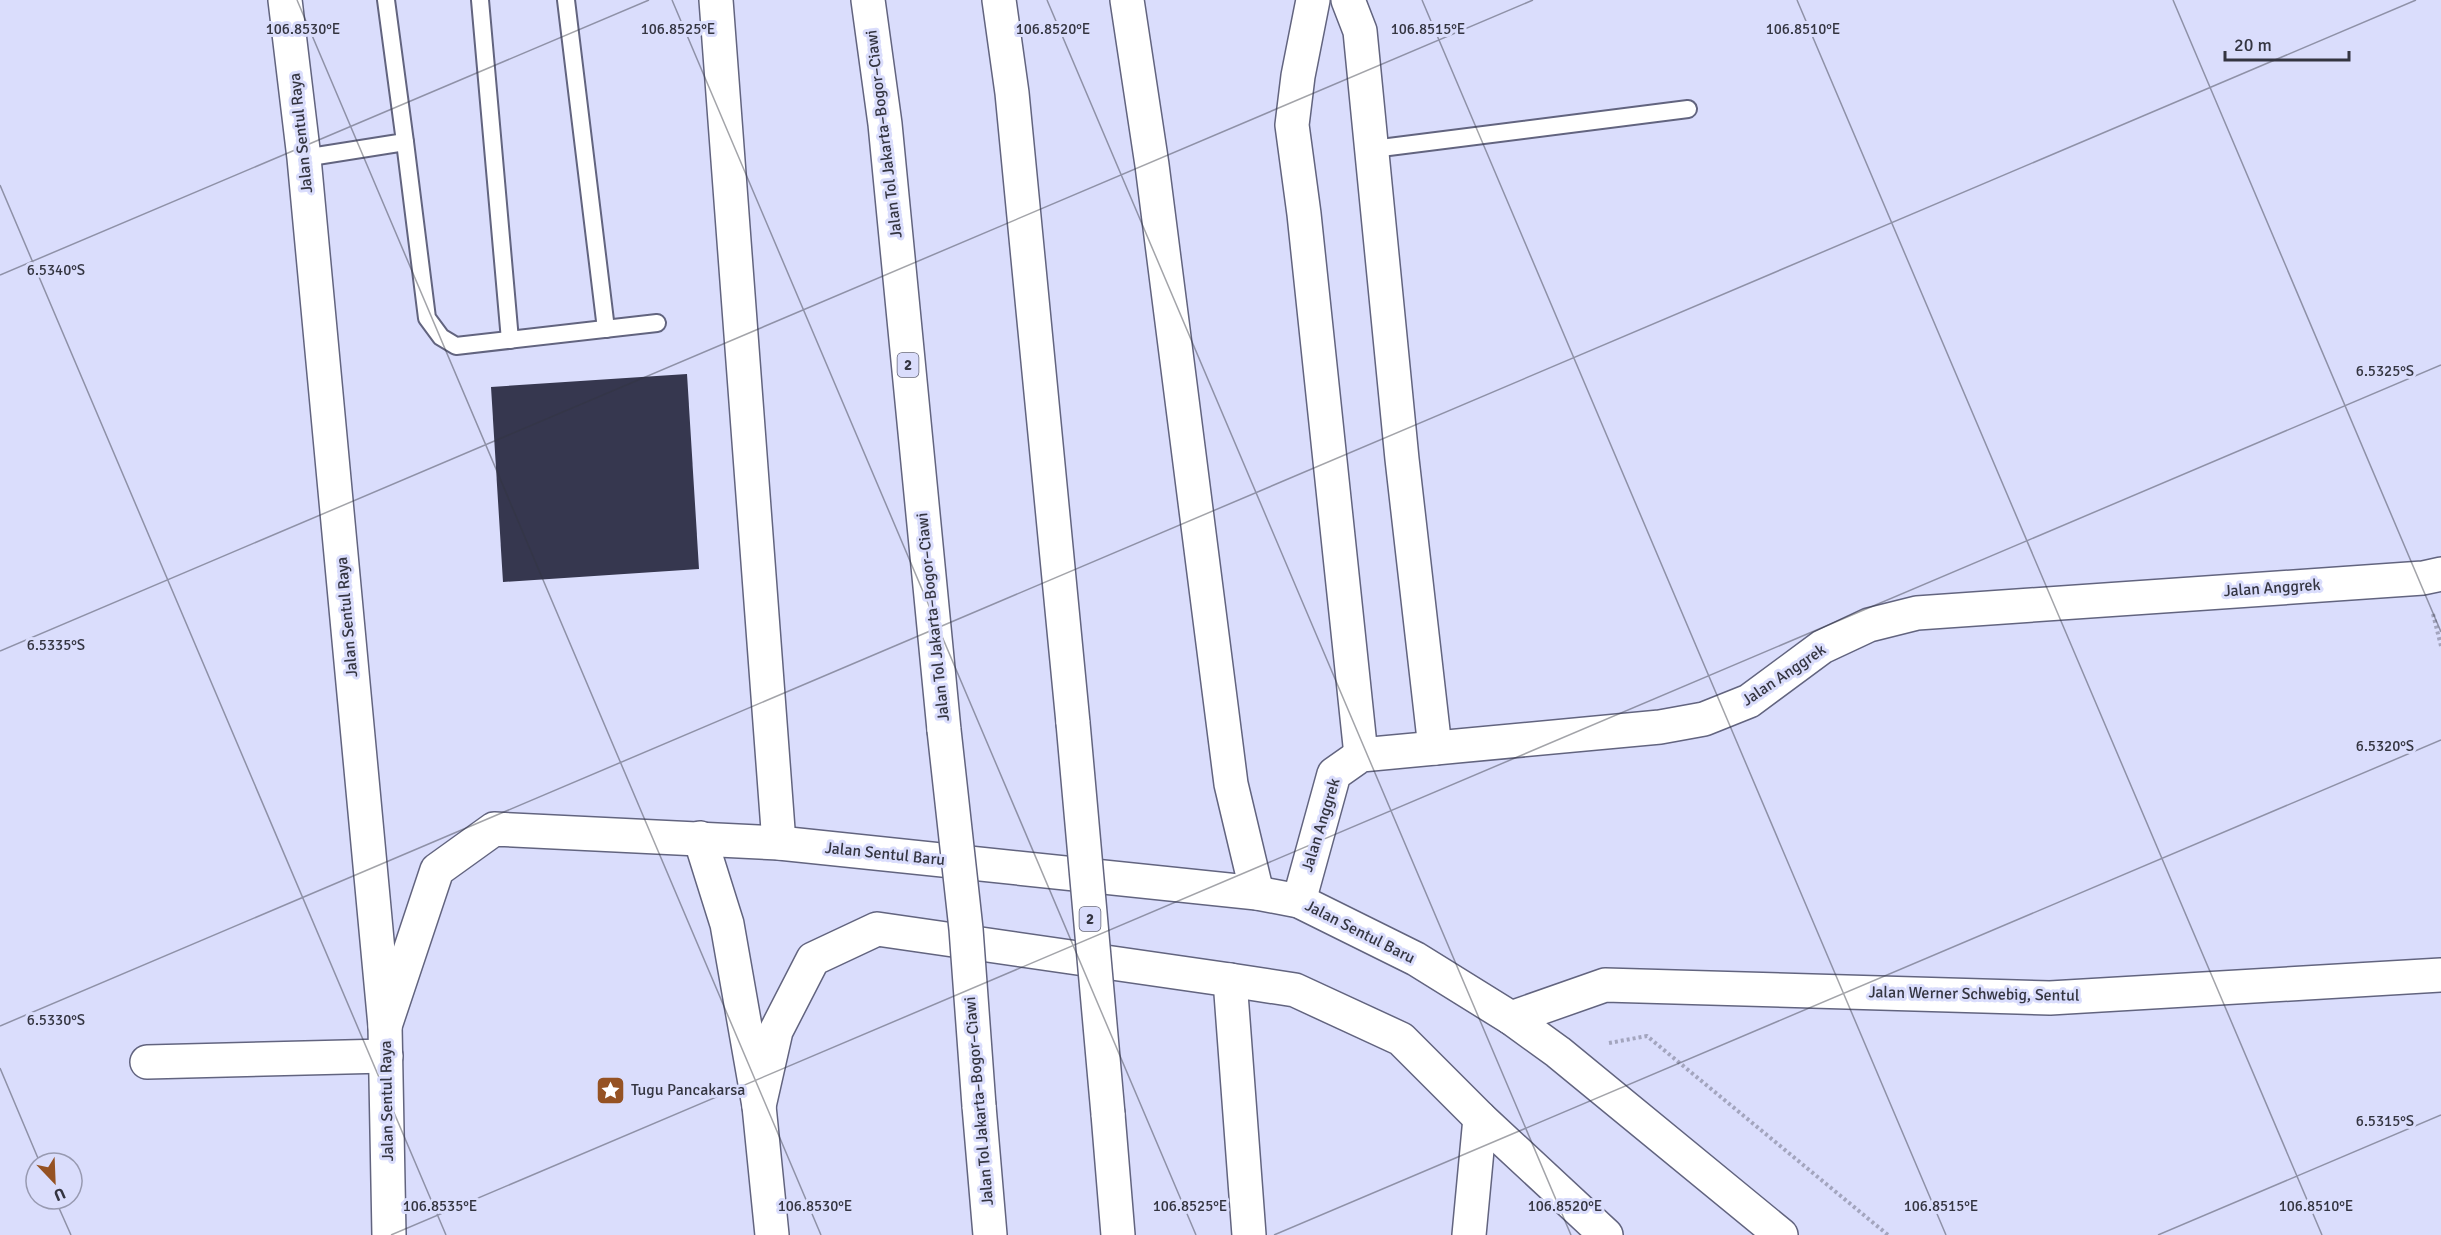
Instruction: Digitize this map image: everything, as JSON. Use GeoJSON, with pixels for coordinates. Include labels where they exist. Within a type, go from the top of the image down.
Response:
{"type":"FeatureCollection","features":[{"type":"Feature","properties":{"kind":"main road","name":"Jalan Sentul Raya"},"geometry":{"type":"LineString","coordinates":[[285,0],[304,158],[385,1041],[389,1235]]}},
{"type":"Feature","properties":{"kind":"main road"},"geometry":{"type":"LineString","coordinates":[[716,0],[779,843]]}},
{"type":"Feature","properties":{"kind":"main road","name":"Jalan Tol Jakarta–Bogor–Ciawi"},"geometry":{"type":"LineString","coordinates":[[868,0],[885,124],[944,730],[966,929],[990,1235]]}},
{"type":"Feature","properties":{"kind":"main road","name":"2"},"geometry":{"type":"LineString","coordinates":[[999,0],[1012,93],[1073,723],[1118,1235]]}},
{"type":"Feature","properties":{"kind":"main road"},"geometry":{"type":"LineString","coordinates":[[1127,0],[1152,165],[1231,784],[1257,893]]}},
{"type":"Feature","properties":{"kind":"main road"},"geometry":{"type":"LineString","coordinates":[[1313,0],[1298,75],[1292,125],[1306,226],[1361,755]]}},
{"type":"Feature","properties":{"kind":"main road"},"geometry":{"type":"LineString","coordinates":[[1348,0],[1360,31],[1402,459],[1435,748]]}},
{"type":"Feature","properties":{"kind":"main road","name":"Jalan Anggrek"},"geometry":{"type":"LineString","coordinates":[[1299,901],[1334,774],[1361,755],[1660,727],[1704,719],[1749,701],[1832,643],[1869,625],[1917,614],[2423,578],[2441,574]]}},
{"type":"Feature","properties":{"kind":"main road","name":"Jalan Sentul Baru"},"geometry":{"type":"LineString","coordinates":[[385,1041],[437,870],[494,829],[779,843],[1257,893],[1299,901],[1416,959],[1512,1018],[1558,1052],[1781,1235]]}},
{"type":"Feature","properties":{"kind":"main road"},"geometry":{"type":"LineString","coordinates":[[700,838],[727,924],[759,1106],[772,1235]]}},
{"type":"Feature","properties":{"kind":"main road"},"geometry":{"type":"LineString","coordinates":[[759,1106],[776,1031],[813,959],[877,929],[1230,980],[1295,990],[1401,1039],[1480,1118],[1606,1235]]}},
{"type":"Feature","properties":{"kind":"main road","name":"Jalan Werner Schwebig, Sentul"},"geometry":{"type":"LineString","coordinates":[[1512,1018],[1605,985],[2050,998],[2441,975]]}},
{"type":"Feature","properties":{"kind":"main road"},"geometry":{"type":"LineString","coordinates":[[1230,980],[1249,1235]]}},
{"type":"Feature","properties":{"kind":"main road"},"geometry":{"type":"LineString","coordinates":[[147,1062],[385,1041]]}},
{"type":"Feature","properties":{"kind":"main road"},"geometry":{"type":"LineString","coordinates":[[1469,1235],[1480,1118]]}},
{"type":"Feature","properties":{"kind":"lane"},"geometry":{"type":"LineString","coordinates":[[386,0],[427,318],[441,337],[456,346],[657,323]]}},
{"type":"Feature","properties":{"kind":"lane"},"geometry":{"type":"LineString","coordinates":[[480,0],[510,340]]}},
{"type":"Feature","properties":{"kind":"lane"},"geometry":{"type":"LineString","coordinates":[[566,0],[606,329]]}},
{"type":"Feature","properties":{"kind":"lane"},"geometry":{"type":"LineString","coordinates":[[1373,149],[1688,109]]}},
{"type":"Feature","properties":{"kind":"lane"},"geometry":{"type":"LineString","coordinates":[[304,158],[405,142]]}},
{"type":"Feature","properties":{"kind":"path"},"geometry":{"type":"LineString","coordinates":[[1558,1052],[1647,1036],[1888,1235]]}},
{"type":"Feature","properties":{"kind":"building"},"geometry":{"type":"Polygon","coordinates":[[[687,374],[699,569],[503,582],[491,387],[687,374]]]}},
{"type":"Feature","properties":{"kind":"place","name":"Tugu Pancakarsa"},"geometry":{"type":"Point","coordinates":[610,1090]}}]}
